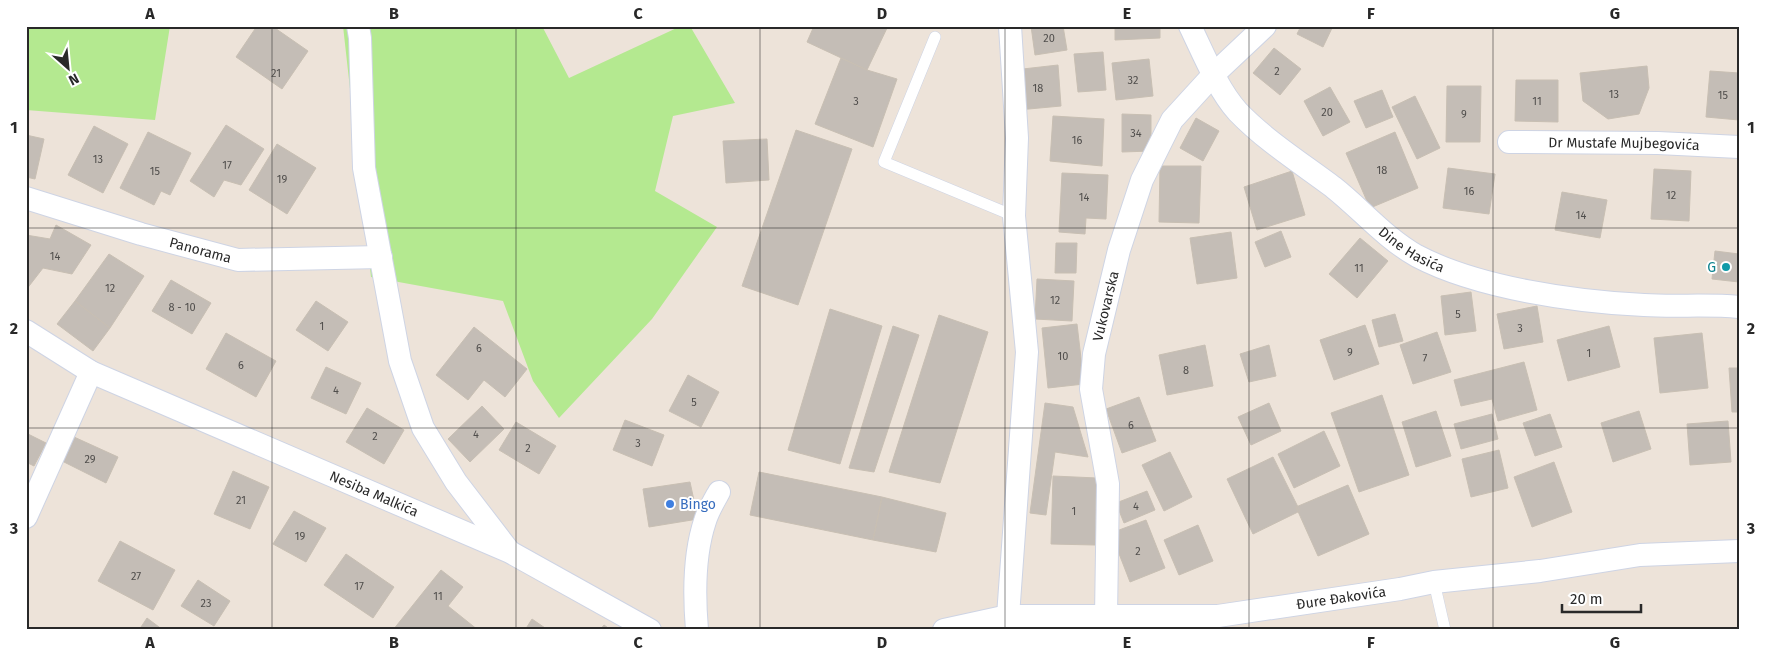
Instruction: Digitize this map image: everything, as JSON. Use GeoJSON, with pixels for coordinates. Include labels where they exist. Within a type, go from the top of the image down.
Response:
{"type":"FeatureCollection","features":[{"type":"Feature","properties":{"kind":"street"},"geometry":{"type":"LineString","coordinates":[[358,26],[364,168],[400,361],[423,428],[456,482],[510,552]]}},
{"type":"Feature","properties":{"kind":"street"},"geometry":{"type":"LineString","coordinates":[[1008,616],[1027,352],[1014,216],[1017,138],[1010,26]]}},
{"type":"Feature","properties":{"kind":"street"},"geometry":{"type":"LineString","coordinates":[[1190,26],[1214,74],[1265,26]]}},
{"type":"Feature","properties":{"kind":"street","name":"Dine Hasića"},"geometry":{"type":"LineString","coordinates":[[1214,74],[1237,110],[1266,138],[1335,188],[1382,232],[1416,255],[1460,275],[1516,288],[1599,302],[1739,307]]}},
{"type":"Feature","properties":{"kind":"street","name":"Vukovarska"},"geometry":{"type":"LineString","coordinates":[[1106,616],[1108,484],[1091,390],[1094,354],[1118,250],[1142,180],[1172,120],[1214,74]]}},
{"type":"Feature","properties":{"kind":"street","name":"Dr Mustafe Mujbegovića"},"geometry":{"type":"LineString","coordinates":[[1509,142],[1658,143],[1739,147]]}},
{"type":"Feature","properties":{"kind":"street","name":"Panorama"},"geometry":{"type":"LineString","coordinates":[[26,198],[141,234],[238,260],[381,257]]}},
{"type":"Feature","properties":{"kind":"street","name":"Nesiba Malkića"},"geometry":{"type":"LineString","coordinates":[[26,331],[91,372],[510,552],[650,630]]}},
{"type":"Feature","properties":{"kind":"street"},"geometry":{"type":"LineString","coordinates":[[26,517],[91,372]]}},
{"type":"Feature","properties":{"kind":"street"},"geometry":{"type":"LineString","coordinates":[[697,630],[695,609],[697,563],[705,520],[719,492]]}},
{"type":"Feature","properties":{"kind":"street","name":"Đure Đakovića"},"geometry":{"type":"LineString","coordinates":[[944,630],[1008,616],[1035,623],[1106,616],[1218,616],[1400,589],[1434,582],[1540,571],[1640,555],[1739,551]]}},
{"type":"Feature","properties":{"kind":"lane"},"geometry":{"type":"LineString","coordinates":[[935,37],[884,162],[1014,216]]}},
{"type":"Feature","properties":{"kind":"lane"},"geometry":{"type":"LineString","coordinates":[[1434,582],[1445,630]]}},
{"type":"Feature","properties":{"kind":"green space"},"geometry":{"type":"Polygon","coordinates":[[[26,26],[170,26],[155,120],[26,110],[26,26]]]}},
{"type":"Feature","properties":{"kind":"green space"},"geometry":{"type":"Polygon","coordinates":[[[343,26],[542,26],[569,78],[681,26],[690,26],[735,103],[673,116],[655,191],[717,227],[652,319],[559,418],[533,381],[503,301],[371,277],[343,26]]]}},
{"type":"Feature","properties":{"kind":"building"},"geometry":{"type":"Polygon","coordinates":[[[257,26],[272,26],[308,51],[282,89],[236,57],[257,26]]]}},
{"type":"Feature","properties":{"kind":"building"},"geometry":{"type":"Polygon","coordinates":[[[814,26],[888,26],[867,70],[807,42],[814,26]]]}},
{"type":"Feature","properties":{"kind":"building"},"geometry":{"type":"Polygon","coordinates":[[[1031,26],[1063,26],[1067,50],[1035,55],[1031,26]]]}},
{"type":"Feature","properties":{"kind":"building"},"geometry":{"type":"Polygon","coordinates":[[[1115,26],[1160,26],[1160,38],[1115,40],[1115,26]]]}},
{"type":"Feature","properties":{"kind":"building"},"geometry":{"type":"Polygon","coordinates":[[[1301,26],[1333,26],[1323,47],[1297,34],[1301,26]]]}},
{"type":"Feature","properties":{"kind":"building"},"geometry":{"type":"Polygon","coordinates":[[[1274,48],[1301,69],[1280,95],[1253,73],[1274,48]]]}},
{"type":"Feature","properties":{"kind":"building"},"geometry":{"type":"Polygon","coordinates":[[[1103,52],[1106,90],[1078,92],[1074,54],[1103,52]]]}},
{"type":"Feature","properties":{"kind":"building"},"geometry":{"type":"Polygon","coordinates":[[[841,58],[867,70],[897,79],[873,147],[815,124],[841,58]]]}},
{"type":"Feature","properties":{"kind":"building"},"geometry":{"type":"Polygon","coordinates":[[[1149,59],[1153,96],[1116,100],[1112,63],[1149,59]]]}},
{"type":"Feature","properties":{"kind":"building"},"geometry":{"type":"Polygon","coordinates":[[[1058,65],[1061,106],[1018,110],[1014,70],[1058,65]]]}},
{"type":"Feature","properties":{"kind":"building"},"geometry":{"type":"Polygon","coordinates":[[[1647,66],[1649,88],[1639,114],[1608,119],[1583,101],[1580,73],[1647,66]]]}},
{"type":"Feature","properties":{"kind":"building"},"geometry":{"type":"Polygon","coordinates":[[[1710,71],[1739,73],[1739,120],[1706,117],[1710,71]]]}},
{"type":"Feature","properties":{"kind":"building"},"geometry":{"type":"Polygon","coordinates":[[[1516,80],[1558,80],[1558,122],[1515,121],[1516,80]]]}},
{"type":"Feature","properties":{"kind":"building"},"geometry":{"type":"Polygon","coordinates":[[[1447,86],[1481,86],[1480,142],[1446,142],[1447,86]]]}},
{"type":"Feature","properties":{"kind":"building"},"geometry":{"type":"Polygon","coordinates":[[[1330,87],[1350,122],[1323,136],[1304,101],[1330,87]]]}},
{"type":"Feature","properties":{"kind":"building"},"geometry":{"type":"Polygon","coordinates":[[[1382,90],[1393,117],[1366,128],[1354,101],[1382,90]]]}},
{"type":"Feature","properties":{"kind":"building"},"geometry":{"type":"Polygon","coordinates":[[[1415,96],[1440,148],[1417,159],[1392,107],[1415,96]]]}},
{"type":"Feature","properties":{"kind":"building"},"geometry":{"type":"Polygon","coordinates":[[[1122,114],[1151,115],[1151,151],[1122,152],[1122,114]]]}},
{"type":"Feature","properties":{"kind":"building"},"geometry":{"type":"Polygon","coordinates":[[[1053,116],[1104,119],[1102,166],[1050,161],[1053,116]]]}},
{"type":"Feature","properties":{"kind":"building"},"geometry":{"type":"Polygon","coordinates":[[[1196,118],[1219,131],[1203,161],[1180,148],[1196,118]]]}},
{"type":"Feature","properties":{"kind":"building"},"geometry":{"type":"Polygon","coordinates":[[[226,125],[264,149],[241,185],[224,180],[214,197],[190,181],[226,125]]]}},
{"type":"Feature","properties":{"kind":"building"},"geometry":{"type":"Polygon","coordinates":[[[94,126],[128,144],[103,193],[68,175],[94,126]]]}},
{"type":"Feature","properties":{"kind":"building"},"geometry":{"type":"Polygon","coordinates":[[[796,130],[852,149],[798,305],[742,286],[796,130]]]}},
{"type":"Feature","properties":{"kind":"building"},"geometry":{"type":"Polygon","coordinates":[[[148,132],[191,153],[170,195],[161,191],[154,205],[120,188],[148,132]]]}},
{"type":"Feature","properties":{"kind":"building"},"geometry":{"type":"Polygon","coordinates":[[[1395,132],[1418,188],[1370,208],[1346,153],[1395,132]]]}},
{"type":"Feature","properties":{"kind":"building"},"geometry":{"type":"Polygon","coordinates":[[[26,135],[44,139],[35,179],[26,177],[26,135]]]}},
{"type":"Feature","properties":{"kind":"building"},"geometry":{"type":"Polygon","coordinates":[[[767,139],[769,180],[726,183],[723,141],[767,139]]]}},
{"type":"Feature","properties":{"kind":"building"},"geometry":{"type":"Polygon","coordinates":[[[277,144],[316,168],[287,214],[249,190],[277,144]]]}},
{"type":"Feature","properties":{"kind":"building"},"geometry":{"type":"Polygon","coordinates":[[[1160,166],[1201,166],[1199,223],[1159,222],[1160,166]]]}},
{"type":"Feature","properties":{"kind":"building"},"geometry":{"type":"Polygon","coordinates":[[[1448,168],[1495,174],[1489,214],[1443,208],[1448,168]]]}},
{"type":"Feature","properties":{"kind":"building"},"geometry":{"type":"Polygon","coordinates":[[[1654,169],[1691,171],[1689,221],[1651,219],[1654,169]]]}},
{"type":"Feature","properties":{"kind":"building"},"geometry":{"type":"Polygon","coordinates":[[[1292,171],[1305,215],[1257,230],[1244,187],[1292,171]]]}},
{"type":"Feature","properties":{"kind":"building"},"geometry":{"type":"Polygon","coordinates":[[[1062,173],[1108,175],[1106,219],[1086,218],[1085,234],[1059,232],[1062,173]]]}},
{"type":"Feature","properties":{"kind":"building"},"geometry":{"type":"Polygon","coordinates":[[[1562,192],[1607,200],[1600,238],[1555,230],[1562,192]]]}},
{"type":"Feature","properties":{"kind":"building"},"geometry":{"type":"Polygon","coordinates":[[[56,225],[91,245],[72,274],[43,268],[26,290],[26,235],[50,239],[56,225]]]}},
{"type":"Feature","properties":{"kind":"building"},"geometry":{"type":"Polygon","coordinates":[[[1281,231],[1291,257],[1265,267],[1255,242],[1281,231]]]}},
{"type":"Feature","properties":{"kind":"building"},"geometry":{"type":"Polygon","coordinates":[[[1231,232],[1237,278],[1197,284],[1190,238],[1231,232]]]}},
{"type":"Feature","properties":{"kind":"building"},"geometry":{"type":"Polygon","coordinates":[[[1360,238],[1388,261],[1357,298],[1329,274],[1360,238]]]}},
{"type":"Feature","properties":{"kind":"building"},"geometry":{"type":"Polygon","coordinates":[[[1056,243],[1077,243],[1076,273],[1055,273],[1056,243]]]}},
{"type":"Feature","properties":{"kind":"building","name":"G"},"geometry":{"type":"Polygon","coordinates":[[[1715,251],[1739,254],[1739,282],[1712,279],[1715,251]]]}},
{"type":"Feature","properties":{"kind":"building"},"geometry":{"type":"Polygon","coordinates":[[[109,254],[144,276],[110,328],[75,301],[109,254]]]}},
{"type":"Feature","properties":{"kind":"building"},"geometry":{"type":"Polygon","coordinates":[[[1037,279],[1074,281],[1072,321],[1035,319],[1037,279]]]}},
{"type":"Feature","properties":{"kind":"building"},"geometry":{"type":"Polygon","coordinates":[[[171,280],[211,303],[192,334],[152,311],[171,280]]]}},
{"type":"Feature","properties":{"kind":"building"},"geometry":{"type":"Polygon","coordinates":[[[1471,292],[1476,331],[1445,335],[1441,296],[1471,292]]]}},
{"type":"Feature","properties":{"kind":"building"},"geometry":{"type":"Polygon","coordinates":[[[75,301],[110,328],[93,351],[57,324],[75,301]]]}},
{"type":"Feature","properties":{"kind":"building"},"geometry":{"type":"Polygon","coordinates":[[[316,301],[348,322],[328,351],[296,330],[316,301]]]}},
{"type":"Feature","properties":{"kind":"building"},"geometry":{"type":"Polygon","coordinates":[[[1537,306],[1543,342],[1504,349],[1497,314],[1537,306]]]}},
{"type":"Feature","properties":{"kind":"building"},"geometry":{"type":"Polygon","coordinates":[[[830,309],[882,326],[840,464],[788,450],[830,309]]]}},
{"type":"Feature","properties":{"kind":"building"},"geometry":{"type":"Polygon","coordinates":[[[1395,314],[1403,341],[1379,347],[1372,320],[1395,314]]]}},
{"type":"Feature","properties":{"kind":"building"},"geometry":{"type":"Polygon","coordinates":[[[939,315],[988,332],[940,483],[889,472],[939,315]]]}},
{"type":"Feature","properties":{"kind":"building"},"geometry":{"type":"Polygon","coordinates":[[[1077,324],[1084,384],[1048,388],[1042,328],[1077,324]]]}},
{"type":"Feature","properties":{"kind":"building"},"geometry":{"type":"Polygon","coordinates":[[[1365,325],[1379,364],[1334,380],[1320,340],[1365,325]]]}},
{"type":"Feature","properties":{"kind":"building"},"geometry":{"type":"Polygon","coordinates":[[[893,326],[919,335],[874,472],[849,468],[893,326]]]}},
{"type":"Feature","properties":{"kind":"building"},"geometry":{"type":"Polygon","coordinates":[[[1609,326],[1620,367],[1568,381],[1557,340],[1609,326]]]}},
{"type":"Feature","properties":{"kind":"building"},"geometry":{"type":"Polygon","coordinates":[[[474,327],[527,369],[505,397],[484,380],[468,400],[436,375],[474,327]]]}},
{"type":"Feature","properties":{"kind":"building"},"geometry":{"type":"Polygon","coordinates":[[[1437,332],[1451,372],[1413,384],[1400,345],[1437,332]]]}},
{"type":"Feature","properties":{"kind":"building"},"geometry":{"type":"Polygon","coordinates":[[[226,333],[276,361],[256,397],[206,369],[226,333]]]}},
{"type":"Feature","properties":{"kind":"building"},"geometry":{"type":"Polygon","coordinates":[[[1702,333],[1708,388],[1660,393],[1654,338],[1702,333]]]}},
{"type":"Feature","properties":{"kind":"building"},"geometry":{"type":"Polygon","coordinates":[[[1205,345],[1213,386],[1167,395],[1159,355],[1205,345]]]}},
{"type":"Feature","properties":{"kind":"building"},"geometry":{"type":"Polygon","coordinates":[[[1269,345],[1276,376],[1249,382],[1240,354],[1269,345]]]}},
{"type":"Feature","properties":{"kind":"building"},"geometry":{"type":"Polygon","coordinates":[[[1524,362],[1537,410],[1498,421],[1492,399],[1461,406],[1454,380],[1524,362]]]}},
{"type":"Feature","properties":{"kind":"building"},"geometry":{"type":"Polygon","coordinates":[[[326,367],[361,383],[346,414],[311,398],[326,367]]]}},
{"type":"Feature","properties":{"kind":"building"},"geometry":{"type":"Polygon","coordinates":[[[1729,368],[1739,368],[1739,412],[1732,412],[1729,368]]]}},
{"type":"Feature","properties":{"kind":"building"},"geometry":{"type":"Polygon","coordinates":[[[688,375],[719,392],[701,427],[669,411],[688,375]]]}},
{"type":"Feature","properties":{"kind":"building"},"geometry":{"type":"Polygon","coordinates":[[[1382,395],[1409,475],[1359,492],[1331,413],[1382,395]]]}},
{"type":"Feature","properties":{"kind":"building"},"geometry":{"type":"Polygon","coordinates":[[[1139,397],[1156,441],[1122,453],[1106,409],[1139,397]]]}},
{"type":"Feature","properties":{"kind":"building"},"geometry":{"type":"Polygon","coordinates":[[[1045,403],[1073,407],[1088,457],[1055,452],[1046,515],[1030,513],[1045,403]]]}},
{"type":"Feature","properties":{"kind":"building"},"geometry":{"type":"Polygon","coordinates":[[[1269,403],[1281,431],[1251,445],[1238,417],[1269,403]]]}},
{"type":"Feature","properties":{"kind":"building"},"geometry":{"type":"Polygon","coordinates":[[[482,406],[504,429],[470,462],[448,439],[482,406]]]}},
{"type":"Feature","properties":{"kind":"building"},"geometry":{"type":"Polygon","coordinates":[[[367,408],[404,430],[384,464],[346,442],[367,408]]]}},
{"type":"Feature","properties":{"kind":"building"},"geometry":{"type":"Polygon","coordinates":[[[1436,411],[1451,456],[1416,467],[1402,422],[1436,411]]]}},
{"type":"Feature","properties":{"kind":"building"},"geometry":{"type":"Polygon","coordinates":[[[1639,411],[1651,449],[1613,462],[1601,423],[1639,411]]]}},
{"type":"Feature","properties":{"kind":"building"},"geometry":{"type":"Polygon","coordinates":[[[1492,414],[1498,439],[1461,449],[1454,424],[1492,414]]]}},
{"type":"Feature","properties":{"kind":"building"},"geometry":{"type":"Polygon","coordinates":[[[1550,414],[1562,447],[1535,456],[1523,423],[1550,414]]]}},
{"type":"Feature","properties":{"kind":"building"},"geometry":{"type":"Polygon","coordinates":[[[625,420],[664,435],[652,466],[613,450],[625,420]]]}},
{"type":"Feature","properties":{"kind":"building"},"geometry":{"type":"Polygon","coordinates":[[[1728,421],[1731,462],[1690,465],[1687,424],[1728,421]]]}},
{"type":"Feature","properties":{"kind":"building"},"geometry":{"type":"Polygon","coordinates":[[[516,422],[556,446],[539,474],[499,450],[516,422]]]}},
{"type":"Feature","properties":{"kind":"building"},"geometry":{"type":"Polygon","coordinates":[[[1324,431],[1340,466],[1294,488],[1278,454],[1324,431]]]}},
{"type":"Feature","properties":{"kind":"building"},"geometry":{"type":"Polygon","coordinates":[[[26,433],[46,443],[34,466],[26,462],[26,433]]]}},
{"type":"Feature","properties":{"kind":"building"},"geometry":{"type":"Polygon","coordinates":[[[74,437],[118,457],[106,483],[62,461],[74,437]]]}},
{"type":"Feature","properties":{"kind":"building"},"geometry":{"type":"Polygon","coordinates":[[[1499,450],[1508,488],[1471,497],[1462,459],[1499,450]]]}},
{"type":"Feature","properties":{"kind":"building"},"geometry":{"type":"Polygon","coordinates":[[[1170,452],[1192,497],[1164,511],[1142,465],[1170,452]]]}},
{"type":"Feature","properties":{"kind":"building"},"geometry":{"type":"Polygon","coordinates":[[[1273,457],[1300,511],[1253,534],[1227,479],[1273,457]]]}},
{"type":"Feature","properties":{"kind":"building"},"geometry":{"type":"Polygon","coordinates":[[[1554,462],[1572,512],[1532,527],[1514,477],[1554,462]]]}},
{"type":"Feature","properties":{"kind":"building"},"geometry":{"type":"Polygon","coordinates":[[[233,471],[269,487],[250,529],[214,514],[233,471]]]}},
{"type":"Feature","properties":{"kind":"building"},"geometry":{"type":"Polygon","coordinates":[[[759,472],[882,497],[873,540],[750,515],[759,472]]]}},
{"type":"Feature","properties":{"kind":"building"},"geometry":{"type":"Polygon","coordinates":[[[1053,476],[1097,478],[1095,545],[1051,544],[1053,476]]]}},
{"type":"Feature","properties":{"kind":"building","name":"Bingo"},"geometry":{"type":"Polygon","coordinates":[[[690,482],[698,519],[649,527],[643,489],[690,482]]]}},
{"type":"Feature","properties":{"kind":"building"},"geometry":{"type":"Polygon","coordinates":[[[1348,485],[1369,534],[1318,556],[1296,507],[1348,485]]]}},
{"type":"Feature","properties":{"kind":"building"},"geometry":{"type":"Polygon","coordinates":[[[1147,491],[1155,510],[1124,523],[1116,503],[1147,491]]]}},
{"type":"Feature","properties":{"kind":"building"},"geometry":{"type":"Polygon","coordinates":[[[882,497],[946,513],[936,552],[873,540],[882,497]]]}},
{"type":"Feature","properties":{"kind":"building"},"geometry":{"type":"Polygon","coordinates":[[[294,511],[326,528],[306,562],[273,544],[294,511]]]}},
{"type":"Feature","properties":{"kind":"building"},"geometry":{"type":"Polygon","coordinates":[[[1146,520],[1165,568],[1130,582],[1111,533],[1146,520]]]}},
{"type":"Feature","properties":{"kind":"building"},"geometry":{"type":"Polygon","coordinates":[[[1198,525],[1213,561],[1179,575],[1164,540],[1198,525]]]}},
{"type":"Feature","properties":{"kind":"building"},"geometry":{"type":"Polygon","coordinates":[[[120,541],[175,570],[153,610],[98,581],[120,541]]]}},
{"type":"Feature","properties":{"kind":"building"},"geometry":{"type":"Polygon","coordinates":[[[346,554],[394,587],[373,618],[324,585],[346,554]]]}},
{"type":"Feature","properties":{"kind":"building"},"geometry":{"type":"Polygon","coordinates":[[[441,570],[463,587],[448,606],[478,630],[393,630],[441,570]]]}},
{"type":"Feature","properties":{"kind":"building"},"geometry":{"type":"Polygon","coordinates":[[[198,580],[230,601],[214,626],[181,606],[198,580]]]}},
{"type":"Feature","properties":{"kind":"building"},"geometry":{"type":"Polygon","coordinates":[[[147,618],[163,630],[139,630],[147,618]]]}},
{"type":"Feature","properties":{"kind":"building"},"geometry":{"type":"Polygon","coordinates":[[[532,619],[548,630],[525,630],[532,619]]]}},
{"type":"Feature","properties":{"kind":"building"},"geometry":{"type":"Polygon","coordinates":[[[604,625],[611,630],[600,630],[604,625]]]}},
{"type":"Feature","properties":{"kind":"place","name":"G"},"geometry":{"type":"Point","coordinates":[1726,267]}},
{"type":"Feature","properties":{"kind":"place","name":"Bingo"},"geometry":{"type":"Point","coordinates":[670,504]}}]}
